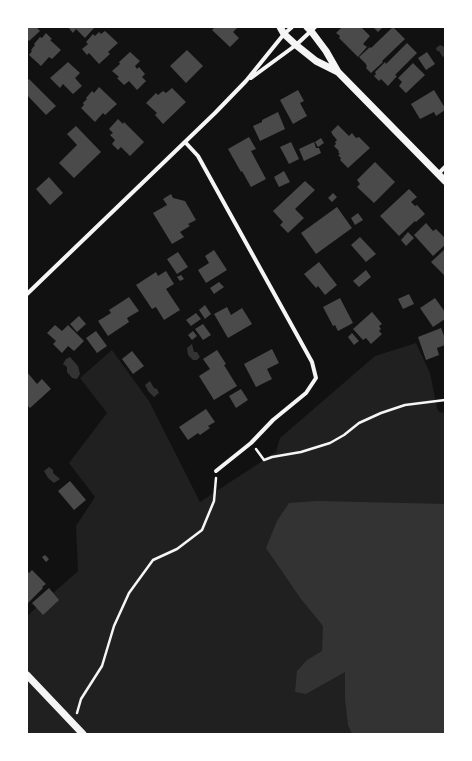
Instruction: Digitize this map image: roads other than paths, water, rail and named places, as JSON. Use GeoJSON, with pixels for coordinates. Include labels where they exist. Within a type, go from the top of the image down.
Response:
{"type":"FeatureCollection","features":[{"type":"Feature","properties":{"kind":"street"},"geometry":{"type":"LineString","coordinates":[[280,27],[284,34],[296,45],[316,60],[338,72]]}},
{"type":"Feature","properties":{"kind":"street"},"geometry":{"type":"LineString","coordinates":[[27,294],[246,81],[284,34],[292,27]]}},
{"type":"Feature","properties":{"kind":"street"},"geometry":{"type":"LineString","coordinates":[[246,81],[296,45],[311,28],[338,72],[445,181]]}},
{"type":"Feature","properties":{"kind":"street"},"geometry":{"type":"LineString","coordinates":[[185,142],[198,156],[312,362],[316,378],[306,393],[272,420],[251,443],[216,471]]}},
{"type":"Feature","properties":{"kind":"street"},"geometry":{"type":"LineString","coordinates":[[438,174],[445,167]]}},
{"type":"Feature","properties":{"kind":"street"},"geometry":{"type":"LineString","coordinates":[[27,675],[83,734]]}}]}
